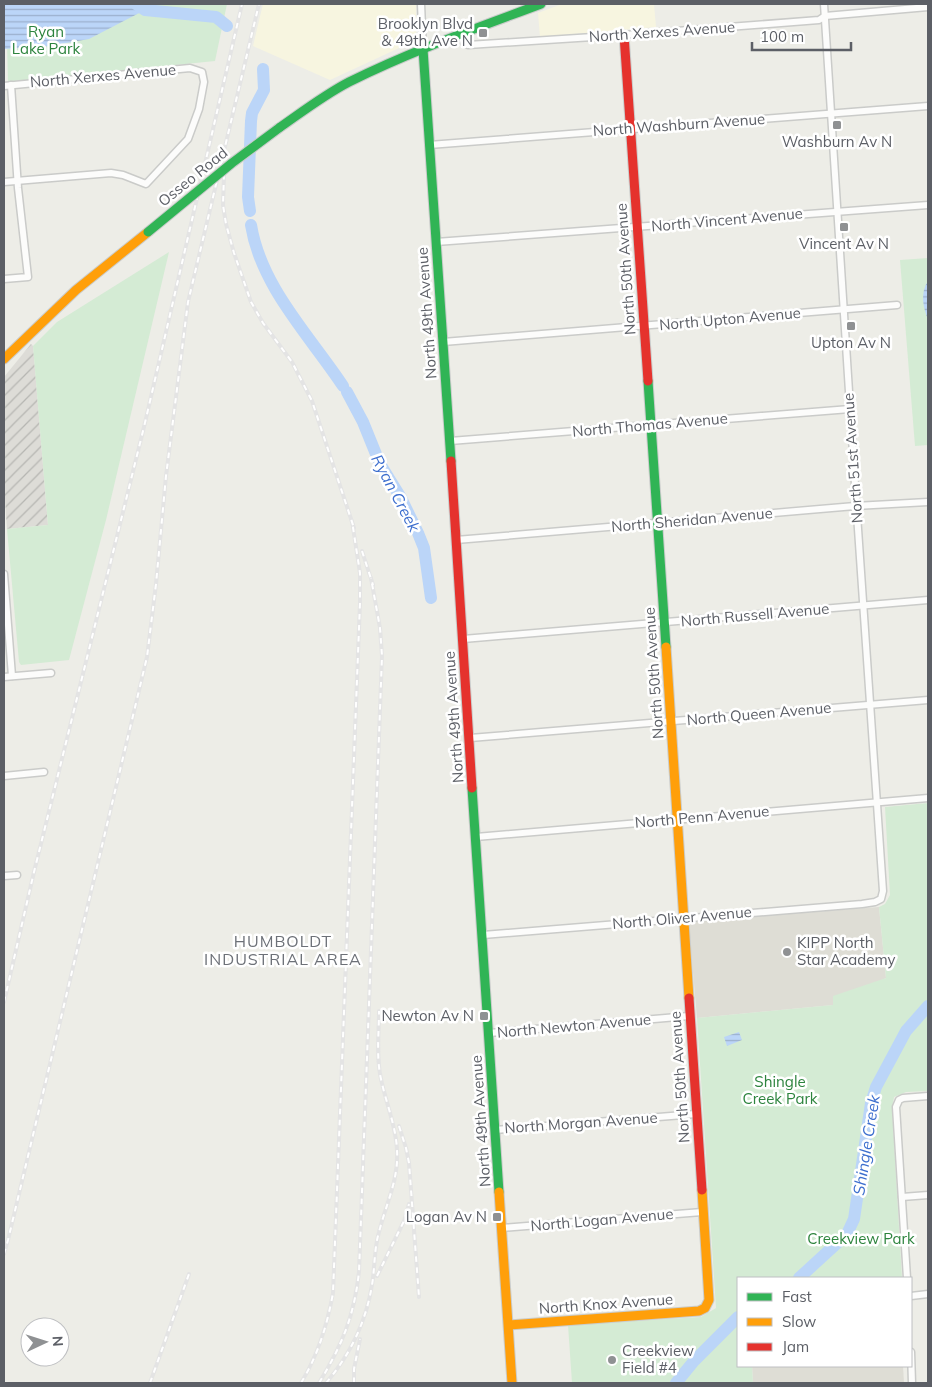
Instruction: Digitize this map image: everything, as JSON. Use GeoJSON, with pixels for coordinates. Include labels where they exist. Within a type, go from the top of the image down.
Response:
{"type":"FeatureCollection","features":[{"type":"Feature","properties":{"kind":"street"},"geometry":{"type":"LineString","coordinates":[[421,4],[423,49]]}},
{"type":"Feature","properties":{"kind":"street","name":"Osseo Road"},"geometry":{"type":"LineString","coordinates":[[4,359],[76,290],[232,163],[315,102],[349,82],[423,49],[541,4]]}},
{"type":"Feature","properties":{"kind":"street","name":"North 51st Avenue"},"geometry":{"type":"LineString","coordinates":[[824,4],[883,891],[880,899]]}},
{"type":"Feature","properties":{"kind":"street","name":"North Xerxes Avenue"},"geometry":{"type":"LineString","coordinates":[[461,35],[464,43],[468,45],[819,20],[825,16],[928,7]]}},
{"type":"Feature","properties":{"kind":"street","name":"North 50th Avenue"},"geometry":{"type":"LineString","coordinates":[[624,35],[690,1016],[708,1300],[705,1308]]}},
{"type":"Feature","properties":{"kind":"street","name":"North 49th Avenue"},"geometry":{"type":"LineString","coordinates":[[423,49],[512,1383]]}},
{"type":"Feature","properties":{"kind":"street","name":"North Xerxes Avenue"},"geometry":{"type":"LineString","coordinates":[[4,86],[190,68],[202,72],[204,82],[199,109],[188,139],[146,184],[123,175],[111,173],[18,181]]}},
{"type":"Feature","properties":{"kind":"street"},"geometry":{"type":"LineString","coordinates":[[4,279],[28,277],[11,85]]}},
{"type":"Feature","properties":{"kind":"street","name":"North Washburn Avenue"},"geometry":{"type":"LineString","coordinates":[[429,145],[928,106]]}},
{"type":"Feature","properties":{"kind":"street"},"geometry":{"type":"LineString","coordinates":[[4,182],[18,181]]}},
{"type":"Feature","properties":{"kind":"street","name":"North Vincent Avenue"},"geometry":{"type":"LineString","coordinates":[[436,242],[928,205]]}},
{"type":"Feature","properties":{"kind":"street","name":"North Upton Avenue"},"geometry":{"type":"LineString","coordinates":[[442,342],[897,305]]}},
{"type":"Feature","properties":{"kind":"street","name":"North Thomas Avenue"},"geometry":{"type":"LineString","coordinates":[[450,441],[850,409]]}},
{"type":"Feature","properties":{"kind":"street","name":"North Sheridan Avenue"},"geometry":{"type":"LineString","coordinates":[[456,540],[928,502]]}},
{"type":"Feature","properties":{"kind":"street"},"geometry":{"type":"LineString","coordinates":[[4,576],[12,676]]}},
{"type":"Feature","properties":{"kind":"street","name":"North Russell Avenue"},"geometry":{"type":"LineString","coordinates":[[463,639],[928,600]]}},
{"type":"Feature","properties":{"kind":"street"},"geometry":{"type":"LineString","coordinates":[[4,677],[51,673]]}},
{"type":"Feature","properties":{"kind":"street","name":"North Queen Avenue"},"geometry":{"type":"LineString","coordinates":[[470,738],[928,700]]}},
{"type":"Feature","properties":{"kind":"street"},"geometry":{"type":"LineString","coordinates":[[4,776],[44,772]]}},
{"type":"Feature","properties":{"kind":"street","name":"North Penn Avenue"},"geometry":{"type":"LineString","coordinates":[[476,837],[928,798]]}},
{"type":"Feature","properties":{"kind":"street"},"geometry":{"type":"LineString","coordinates":[[4,876],[17,875]]}},
{"type":"Feature","properties":{"kind":"street","name":"North Oliver Avenue"},"geometry":{"type":"LineString","coordinates":[[483,935],[862,904],[875,902],[880,899]]}},
{"type":"Feature","properties":{"kind":"street","name":"North Newton Avenue"},"geometry":{"type":"LineString","coordinates":[[489,1033],[690,1016]]}},
{"type":"Feature","properties":{"kind":"street"},"geometry":{"type":"LineString","coordinates":[[907,1277],[896,1112],[897,1103],[903,1098],[928,1096]]}},
{"type":"Feature","properties":{"kind":"street","name":"North Morgan Avenue"},"geometry":{"type":"LineString","coordinates":[[495,1130],[696,1114]]}},
{"type":"Feature","properties":{"kind":"street"},"geometry":{"type":"LineString","coordinates":[[902,1197],[928,1195]]}},
{"type":"Feature","properties":{"kind":"street","name":"North Logan Avenue"},"geometry":{"type":"LineString","coordinates":[[502,1228],[702,1212]]}},
{"type":"Feature","properties":{"kind":"street"},"geometry":{"type":"LineString","coordinates":[[912,1296],[928,1294]]}},
{"type":"Feature","properties":{"kind":"street","name":"North Knox Avenue"},"geometry":{"type":"LineString","coordinates":[[509,1325],[705,1308]]}},
{"type":"Feature","properties":{"kind":"street"},"geometry":{"type":"LineString","coordinates":[[911,1367],[912,1383]]}},
{"type":"Feature","properties":{"kind":"shaded area"},"geometry":{"type":"Polygon","coordinates":[[[263,4],[416,4],[416,35],[412,42],[330,80],[253,46],[263,4]]]}},
{"type":"Feature","properties":{"kind":"shaded area"},"geometry":{"type":"Polygon","coordinates":[[[562,4],[654,4],[656,27],[540,37],[538,13],[562,4]]]}},
{"type":"Feature","properties":{"kind":"shaded area"},"geometry":{"type":"Polygon","coordinates":[[[31,344],[33,346],[48,525],[7,529],[4,486],[4,377],[31,344]]]}},
{"type":"Feature","properties":{"kind":"shaded area","name":"KIPP North Star Academy"},"geometry":{"type":"Polygon","coordinates":[[[879,907],[886,978],[833,1005],[697,1018],[689,926],[691,923],[695,921],[879,907]]]}},
{"type":"Feature","properties":{"kind":"shaded area"},"geometry":{"type":"Polygon","coordinates":[[[752,1367],[903,1367],[904,1383],[753,1383],[752,1367]]]}},
{"type":"Feature","properties":{"kind":"green space","name":"Ryan Lake Park"},"geometry":{"type":"Polygon","coordinates":[[[6,4],[227,4],[215,61],[8,82],[6,4]]]}},
{"type":"Feature","properties":{"kind":"green space"},"geometry":{"type":"Polygon","coordinates":[[[169,252],[106,520],[69,660],[21,665],[19,662],[7,529],[48,525],[33,346],[57,322],[169,252]]]}},
{"type":"Feature","properties":{"kind":"green space"},"geometry":{"type":"Polygon","coordinates":[[[928,258],[928,445],[915,446],[900,260],[928,258]]]}},
{"type":"Feature","properties":{"kind":"green space","name":"Shingle Creek Park"},"geometry":{"type":"Polygon","coordinates":[[[928,803],[928,1091],[906,1092],[894,1097],[892,1108],[902,1277],[737,1277],[737,1367],[752,1367],[753,1383],[572,1383],[568,1325],[701,1317],[716,1308],[697,1018],[833,1005],[833,996],[886,978],[879,907],[885,904],[890,895],[885,807],[928,803]]]}},
{"type":"Feature","properties":{"kind":"water"},"geometry":{"type":"Polygon","coordinates":[[[4,4],[145,4],[145,10],[89,39],[49,46],[4,49],[4,4]]]}},
{"type":"Feature","properties":{"kind":"water"},"geometry":{"type":"Polygon","coordinates":[[[928,281],[928,320],[923,300],[925,286],[928,281]]]}},
{"type":"Feature","properties":{"kind":"water"},"geometry":{"type":"Polygon","coordinates":[[[739,1032],[742,1040],[727,1046],[724,1037],[739,1032]]]}},
{"type":"Feature","properties":{"kind":"waterway","name":"Ryan Creek"},"geometry":{"type":"LineString","coordinates":[[136,4],[145,10],[216,17],[227,26]]}},
{"type":"Feature","properties":{"kind":"waterway","name":"Ryan Creek"},"geometry":{"type":"LineString","coordinates":[[250,211],[248,197],[251,121],[252,113],[264,90],[263,69]]}},
{"type":"Feature","properties":{"kind":"waterway","name":"Ryan Creek"},"geometry":{"type":"LineString","coordinates":[[251,225],[256,248],[276,290],[288,310],[343,386]]}},
{"type":"Feature","properties":{"kind":"waterway","name":"Ryan Creek"},"geometry":{"type":"LineString","coordinates":[[347,392],[363,422],[380,464],[401,498],[418,533],[424,548],[431,598]]}},
{"type":"Feature","properties":{"kind":"waterway","name":"Shingle Creek"},"geometry":{"type":"LineString","coordinates":[[800,1277],[847,1234],[854,1219],[871,1103],[876,1087],[906,1031],[928,1006]]}},
{"type":"Feature","properties":{"kind":"waterway","name":"Shingle Creek"},"geometry":{"type":"LineString","coordinates":[[676,1383],[694,1361],[737,1318]]}},
{"type":"Feature","properties":{"kind":"railway"},"geometry":{"type":"LineString","coordinates":[[4,1002],[34,872],[144,427],[242,4]]}},
{"type":"Feature","properties":{"kind":"railway"},"geometry":{"type":"LineString","coordinates":[[4,1254],[147,657],[166,476],[188,302],[259,4]]}},
{"type":"Feature","properties":{"kind":"railway"},"geometry":{"type":"LineString","coordinates":[[224,174],[223,205],[226,224],[251,302],[263,323],[292,362],[312,401],[354,528]]}},
{"type":"Feature","properties":{"kind":"railway"},"geometry":{"type":"LineString","coordinates":[[301,1383],[321,1340],[333,1293],[360,603],[360,573],[352,521]]}},
{"type":"Feature","properties":{"kind":"railway"},"geometry":{"type":"LineString","coordinates":[[362,551],[373,585]]}},
{"type":"Feature","properties":{"kind":"railway"},"geometry":{"type":"LineString","coordinates":[[319,1383],[346,1330],[354,1303],[359,1272],[382,656],[380,628],[371,578]]}},
{"type":"Feature","properties":{"kind":"railway"},"geometry":{"type":"LineString","coordinates":[[326,1383],[350,1349],[366,1312],[372,1285],[377,1238],[396,1171],[397,1150],[395,1132],[379,1071],[379,1011]]}},
{"type":"Feature","properties":{"kind":"railway"},"geometry":{"type":"LineString","coordinates":[[399,1126],[409,1163],[419,1297]]}},
{"type":"Feature","properties":{"kind":"railway"},"geometry":{"type":"LineString","coordinates":[[377,1276],[404,1221],[409,1204]]}},
{"type":"Feature","properties":{"kind":"railway"},"geometry":{"type":"LineString","coordinates":[[150,1383],[189,1274]]}},
{"type":"Feature","properties":{"kind":"railway"},"geometry":{"type":"LineString","coordinates":[[354,1383],[354,1369],[360,1339]]}},
{"type":"Feature","properties":{"kind":"traffic: fast"},"geometry":{"type":"LineString","coordinates":[[279,128],[331,92],[372,71],[444,40],[541,4]]}},
{"type":"Feature","properties":{"kind":"traffic: fast"},"geometry":{"type":"LineString","coordinates":[[423,49],[451,461]]}},
{"type":"Feature","properties":{"kind":"traffic: fast"},"geometry":{"type":"LineString","coordinates":[[148,232],[232,163],[279,128]]}},
{"type":"Feature","properties":{"kind":"traffic: fast"},"geometry":{"type":"LineString","coordinates":[[648,381],[666,647]]}},
{"type":"Feature","properties":{"kind":"traffic: fast"},"geometry":{"type":"LineString","coordinates":[[472,788],[499,1192]]}},
{"type":"Feature","properties":{"kind":"traffic: slow"},"geometry":{"type":"LineString","coordinates":[[4,359],[76,290],[148,232]]}},
{"type":"Feature","properties":{"kind":"traffic: slow"},"geometry":{"type":"LineString","coordinates":[[666,647],[689,998]]}},
{"type":"Feature","properties":{"kind":"traffic: slow"},"geometry":{"type":"LineString","coordinates":[[509,1325],[699,1311],[705,1308],[709,1300],[702,1190]]}},
{"type":"Feature","properties":{"kind":"traffic: slow"},"geometry":{"type":"LineString","coordinates":[[499,1192],[512,1383]]}},
{"type":"Feature","properties":{"kind":"traffic: jam"},"geometry":{"type":"LineString","coordinates":[[624,35],[648,381]]}},
{"type":"Feature","properties":{"kind":"traffic: jam"},"geometry":{"type":"LineString","coordinates":[[451,461],[472,788]]}},
{"type":"Feature","properties":{"kind":"traffic: jam"},"geometry":{"type":"LineString","coordinates":[[689,998],[702,1190]]}},
{"type":"Feature","properties":{"kind":"place","name":"Brooklyn Blvd & 49th Ave N"},"geometry":{"type":"Point","coordinates":[483,33]}},
{"type":"Feature","properties":{"kind":"place","name":"Washburn Av N"},"geometry":{"type":"Point","coordinates":[837,125]}},
{"type":"Feature","properties":{"kind":"place","name":"Vincent Av N"},"geometry":{"type":"Point","coordinates":[844,227]}},
{"type":"Feature","properties":{"kind":"place","name":"Upton Av N"},"geometry":{"type":"Point","coordinates":[851,326]}},
{"type":"Feature","properties":{"kind":"place","name":"KIPP North Star Academy"},"geometry":{"type":"Point","coordinates":[787,952]}},
{"type":"Feature","properties":{"kind":"place","name":"Newton Av N"},"geometry":{"type":"Point","coordinates":[484,1016]}},
{"type":"Feature","properties":{"kind":"place","name":"Logan Av N"},"geometry":{"type":"Point","coordinates":[497,1217]}},
{"type":"Feature","properties":{"kind":"place","name":"Creekview Field #4"},"geometry":{"type":"Point","coordinates":[612,1360]}},
{"type":"Feature","properties":{"kind":"district","name":"HUMBOLDT INDUSTRIAL AREA"},"geometry":{"type":"Point","coordinates":[283,950]}},
{"type":"Feature","properties":{"kind":"park label","name":"Creekview Park"},"geometry":{"type":"Point","coordinates":[861,1239]}}]}
